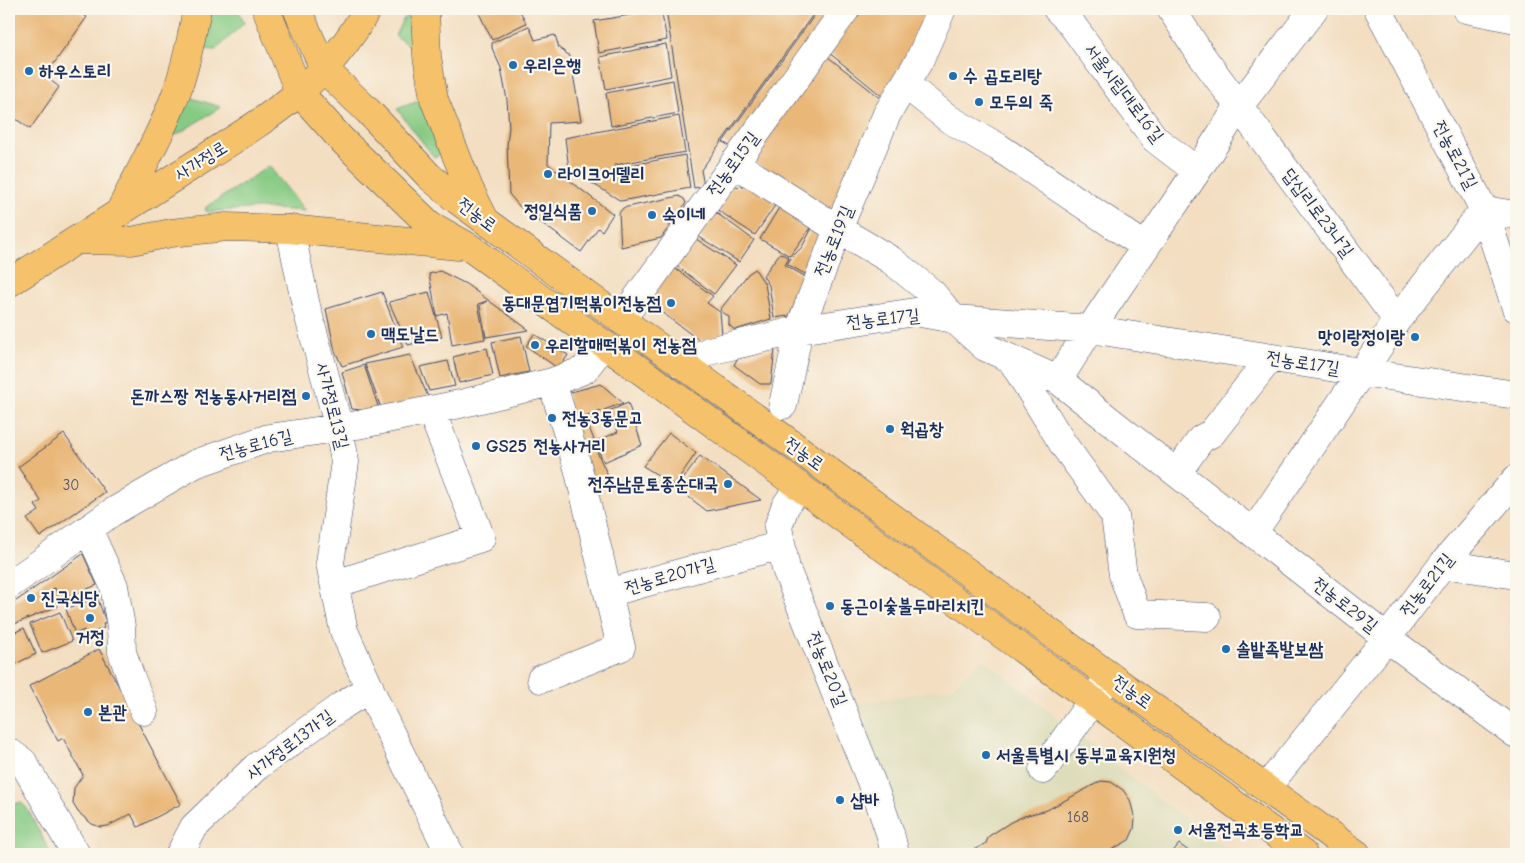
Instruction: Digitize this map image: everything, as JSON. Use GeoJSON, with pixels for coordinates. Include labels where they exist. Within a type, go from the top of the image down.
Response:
{"type":"FeatureCollection","features":[{"type":"Feature","properties":{"kind":"main road"},"geometry":{"type":"LineString","coordinates":[[119,213],[178,89],[189,54],[197,9]]}},
{"type":"Feature","properties":{"kind":"main road","name":"전농로"},"geometry":{"type":"LineString","coordinates":[[266,9],[299,92],[340,138],[430,225],[469,247],[604,344],[1303,854]]}},
{"type":"Feature","properties":{"kind":"main road","name":"전농로"},"geometry":{"type":"LineString","coordinates":[[297,9],[324,69],[368,111],[429,176],[457,200],[1357,854]]}},
{"type":"Feature","properties":{"kind":"main road","name":"사가정로"},"geometry":{"type":"LineString","coordinates":[[9,283],[259,124],[324,69],[360,22],[367,9]]}},
{"type":"Feature","properties":{"kind":"main road"},"geometry":{"type":"LineString","coordinates":[[425,9],[427,56],[434,100],[469,188],[486,221]]}},
{"type":"Feature","properties":{"kind":"main road"},"geometry":{"type":"LineString","coordinates":[[77,240],[131,241],[171,233],[227,227],[290,229],[469,247]]}},
{"type":"Feature","properties":{"kind":"street","name":"전농로15길"},"geometry":{"type":"LineString","coordinates":[[621,320],[846,9]]}},
{"type":"Feature","properties":{"kind":"street","name":"전농로19길"},"geometry":{"type":"LineString","coordinates":[[782,405],[799,330],[838,229],[888,114],[919,60],[942,9]]}},
{"type":"Feature","properties":{"kind":"street","name":"서울시립대로16길"},"geometry":{"type":"LineString","coordinates":[[1057,9],[1070,22],[1155,139],[1197,171]]}},
{"type":"Feature","properties":{"kind":"street"},"geometry":{"type":"LineString","coordinates":[[1171,9],[1200,55],[1239,106]]}},
{"type":"Feature","properties":{"kind":"street"},"geometry":{"type":"LineString","coordinates":[[1058,380],[1239,106],[1314,9]]}},
{"type":"Feature","properties":{"kind":"street","name":"전농로21길"},"geometry":{"type":"LineString","coordinates":[[1378,9],[1484,210],[1516,308]]}},
{"type":"Feature","properties":{"kind":"street"},"geometry":{"type":"LineString","coordinates":[[1466,9],[1516,19]]}},
{"type":"Feature","properties":{"kind":"street"},"geometry":{"type":"LineString","coordinates":[[905,84],[949,119],[998,147],[1146,247]]}},
{"type":"Feature","properties":{"kind":"street","name":"답십리로23나길"},"geometry":{"type":"LineString","coordinates":[[1239,106],[1398,320]]}},
{"type":"Feature","properties":{"kind":"street","name":"전농로29길"},"geometry":{"type":"LineString","coordinates":[[734,163],[838,229],[892,260],[932,293],[954,319],[985,347],[1058,380],[1387,638],[1516,734]]}},
{"type":"Feature","properties":{"kind":"street"},"geometry":{"type":"LineString","coordinates":[[1253,533],[1398,320],[1484,210],[1516,215]]}},
{"type":"Feature","properties":{"kind":"street","name":"사가정로13길"},"geometry":{"type":"LineString","coordinates":[[290,229],[306,306],[339,428],[345,462],[330,562],[344,631],[450,854]]}},
{"type":"Feature","properties":{"kind":"street","name":"전농로17길"},"geometry":{"type":"LineString","coordinates":[[682,365],[709,351],[799,330],[916,312],[954,319],[1090,329],[1516,395]]}},
{"type":"Feature","properties":{"kind":"street","name":"전농로16길"},"geometry":{"type":"LineString","coordinates":[[13,574],[111,513],[195,464],[269,438],[339,428],[431,410],[552,382],[584,370],[604,344]]}},
{"type":"Feature","properties":{"kind":"street"},"geometry":{"type":"LineString","coordinates":[[1177,473],[1201,439],[1212,432],[1270,358]]}},
{"type":"Feature","properties":{"kind":"street"},"geometry":{"type":"LineString","coordinates":[[1010,359],[1063,444],[1115,516],[1123,575],[1137,614],[1207,617]]}},
{"type":"Feature","properties":{"kind":"street"},"geometry":{"type":"LineString","coordinates":[[552,382],[578,468],[598,558],[608,593]]}},
{"type":"Feature","properties":{"kind":"street"},"geometry":{"type":"LineString","coordinates":[[335,584],[481,538],[431,410]]}},
{"type":"Feature","properties":{"kind":"street","name":"전농로21길"},"geometry":{"type":"LineString","coordinates":[[1266,788],[1387,638],[1442,564],[1516,479]]}},
{"type":"Feature","properties":{"kind":"street","name":"전농로20길"},"geometry":{"type":"LineString","coordinates":[[799,486],[785,507],[778,526],[786,569],[880,804],[895,854]]}},
{"type":"Feature","properties":{"kind":"street"},"geometry":{"type":"LineString","coordinates":[[88,529],[114,586],[121,627],[122,652],[144,711]]}},
{"type":"Feature","properties":{"kind":"street","name":"전농로20가길"},"geometry":{"type":"LineString","coordinates":[[541,680],[620,647],[608,593],[781,545]]}},
{"type":"Feature","properties":{"kind":"street"},"geometry":{"type":"LineString","coordinates":[[1442,564],[1516,575]]}},
{"type":"Feature","properties":{"kind":"street"},"geometry":{"type":"LineString","coordinates":[[1043,770],[1110,676]]}},
{"type":"Feature","properties":{"kind":"street","name":"사가정로13가길"},"geometry":{"type":"LineString","coordinates":[[180,854],[194,827],[256,767],[370,688]]}},
{"type":"Feature","properties":{"kind":"street"},"geometry":{"type":"LineString","coordinates":[[9,752],[23,762],[76,854]]}},
{"type":"Feature","properties":{"kind":"shaded area","name":"서울특별시 동부교육지원청"},"geometry":{"type":"Polygon","coordinates":[[[983,659],[1167,805],[1234,854],[903,854],[849,705],[951,688],[983,659]]]}},
{"type":"Feature","properties":{"kind":"green space"},"geometry":{"type":"Polygon","coordinates":[[[207,9],[238,9],[244,23],[216,50],[201,49],[207,9]]]}},
{"type":"Feature","properties":{"kind":"green space"},"geometry":{"type":"Polygon","coordinates":[[[412,11],[413,48],[395,36],[404,19],[412,11]]]}},
{"type":"Feature","properties":{"kind":"green space"},"geometry":{"type":"Polygon","coordinates":[[[185,96],[221,107],[168,140],[185,96]]]}},
{"type":"Feature","properties":{"kind":"green space"},"geometry":{"type":"Polygon","coordinates":[[[421,100],[441,153],[437,157],[433,156],[397,109],[421,100]]]}},
{"type":"Feature","properties":{"kind":"green space"},"geometry":{"type":"Polygon","coordinates":[[[269,166],[305,211],[259,208],[206,211],[205,208],[269,166]]]}},
{"type":"Feature","properties":{"kind":"green space"},"geometry":{"type":"Polygon","coordinates":[[[20,802],[27,808],[51,854],[9,854],[9,807],[20,802]]]}},
{"type":"Feature","properties":{"kind":"building","name":"하우스토리"},"geometry":{"type":"Polygon","coordinates":[[[9,9],[75,9],[87,17],[45,76],[59,87],[30,129],[9,114],[9,9]]]}},
{"type":"Feature","properties":{"kind":"building"},"geometry":{"type":"Polygon","coordinates":[[[477,9],[519,9],[526,23],[492,40],[477,9]]]}},
{"type":"Feature","properties":{"kind":"building"},"geometry":{"type":"Polygon","coordinates":[[[817,9],[701,170],[704,186],[694,188],[666,10],[817,9]]]}},
{"type":"Feature","properties":{"kind":"building"},"geometry":{"type":"Polygon","coordinates":[[[819,9],[855,9],[823,53],[883,100],[833,210],[723,142],[819,9]]]}},
{"type":"Feature","properties":{"kind":"building"},"geometry":{"type":"Polygon","coordinates":[[[858,9],[928,9],[922,28],[883,97],[828,52],[858,9]]]}},
{"type":"Feature","properties":{"kind":"building"},"geometry":{"type":"Polygon","coordinates":[[[661,10],[667,40],[599,53],[594,21],[661,10]]]}},
{"type":"Feature","properties":{"kind":"building"},"geometry":{"type":"Polygon","coordinates":[[[529,26],[535,40],[555,35],[559,48],[570,56],[581,121],[549,123],[548,164],[613,214],[602,231],[598,228],[581,252],[520,207],[509,194],[507,100],[501,68],[492,48],[492,43],[529,26]]]}},
{"type":"Feature","properties":{"kind":"building"},"geometry":{"type":"Polygon","coordinates":[[[666,44],[671,76],[606,89],[600,57],[666,44]]]}},
{"type":"Feature","properties":{"kind":"building"},"geometry":{"type":"Polygon","coordinates":[[[673,80],[678,113],[611,126],[606,93],[673,80]]]}},
{"type":"Feature","properties":{"kind":"building"},"geometry":{"type":"Polygon","coordinates":[[[679,116],[685,152],[615,165],[615,168],[685,155],[690,188],[621,201],[569,169],[565,138],[679,116]]]}},
{"type":"Feature","properties":{"kind":"building"},"geometry":{"type":"Polygon","coordinates":[[[750,185],[776,204],[755,235],[713,207],[728,188],[750,185]]]}},
{"type":"Feature","properties":{"kind":"building"},"geometry":{"type":"Polygon","coordinates":[[[679,196],[686,203],[661,238],[621,247],[619,213],[623,208],[679,196]]]}},
{"type":"Feature","properties":{"kind":"building"},"geometry":{"type":"Polygon","coordinates":[[[780,206],[812,225],[790,256],[760,239],[780,206]]]}},
{"type":"Feature","properties":{"kind":"building"},"geometry":{"type":"Polygon","coordinates":[[[711,209],[754,240],[739,262],[693,233],[711,209]]]}},
{"type":"Feature","properties":{"kind":"building"},"geometry":{"type":"Polygon","coordinates":[[[813,226],[827,234],[807,275],[787,264],[802,247],[813,226]]]}},
{"type":"Feature","properties":{"kind":"building"},"geometry":{"type":"Polygon","coordinates":[[[693,237],[736,265],[714,294],[674,264],[693,237]]]}},
{"type":"Feature","properties":{"kind":"building"},"geometry":{"type":"Polygon","coordinates":[[[780,253],[789,258],[785,265],[806,277],[789,316],[774,318],[769,285],[763,276],[780,253]]]}},
{"type":"Feature","properties":{"kind":"building"},"geometry":{"type":"Polygon","coordinates":[[[673,267],[713,296],[707,303],[720,312],[722,335],[700,341],[644,299],[673,267]]]}},
{"type":"Feature","properties":{"kind":"building"},"geometry":{"type":"Polygon","coordinates":[[[755,269],[765,284],[771,319],[735,330],[729,325],[729,317],[720,310],[748,274],[755,269]]]}},
{"type":"Feature","properties":{"kind":"building"},"geometry":{"type":"Polygon","coordinates":[[[440,271],[466,284],[529,330],[486,337],[480,305],[487,301],[478,304],[485,339],[452,345],[447,313],[437,316],[429,274],[440,271]]]}},
{"type":"Feature","properties":{"kind":"building"},"geometry":{"type":"Polygon","coordinates":[[[382,292],[403,347],[342,366],[335,351],[326,309],[382,292]]]}},
{"type":"Feature","properties":{"kind":"building"},"geometry":{"type":"Polygon","coordinates":[[[429,292],[442,337],[408,345],[389,302],[429,292]]]}},
{"type":"Feature","properties":{"kind":"building"},"geometry":{"type":"Polygon","coordinates":[[[534,334],[568,355],[559,369],[526,346],[534,334]]]}},
{"type":"Feature","properties":{"kind":"building"},"geometry":{"type":"Polygon","coordinates":[[[521,336],[529,372],[500,378],[492,342],[521,336]]]}},
{"type":"Feature","properties":{"kind":"building"},"geometry":{"type":"Polygon","coordinates":[[[487,348],[493,375],[459,383],[453,357],[487,348]]]}},
{"type":"Feature","properties":{"kind":"building"},"geometry":{"type":"Polygon","coordinates":[[[775,349],[771,384],[760,384],[734,365],[737,359],[775,349]]]}},
{"type":"Feature","properties":{"kind":"building"},"geometry":{"type":"Polygon","coordinates":[[[410,355],[429,399],[382,411],[365,364],[410,355]]]}},
{"type":"Feature","properties":{"kind":"building"},"geometry":{"type":"Polygon","coordinates":[[[448,361],[455,386],[429,391],[420,367],[448,361]]]}},
{"type":"Feature","properties":{"kind":"building"},"geometry":{"type":"Polygon","coordinates":[[[364,365],[380,412],[352,409],[342,372],[364,365]]]}},
{"type":"Feature","properties":{"kind":"building"},"geometry":{"type":"Polygon","coordinates":[[[601,384],[623,403],[585,417],[594,440],[579,445],[567,393],[601,384]]]}},
{"type":"Feature","properties":{"kind":"building"},"geometry":{"type":"Polygon","coordinates":[[[628,403],[642,445],[604,462],[594,442],[618,432],[609,411],[628,403]]]}},
{"type":"Feature","properties":{"kind":"building"},"geometry":{"type":"Polygon","coordinates":[[[669,433],[696,453],[674,485],[643,466],[669,433]]]}},
{"type":"Feature","properties":{"kind":"building"},"geometry":{"type":"Polygon","coordinates":[[[64,434],[105,492],[40,537],[27,519],[39,511],[35,505],[41,501],[18,467],[64,434]]]}},
{"type":"Feature","properties":{"kind":"building"},"geometry":{"type":"Polygon","coordinates":[[[593,443],[608,476],[588,482],[576,449],[593,443]]]}},
{"type":"Feature","properties":{"kind":"building"},"geometry":{"type":"Polygon","coordinates":[[[700,456],[761,500],[707,511],[677,488],[700,456]]]}},
{"type":"Feature","properties":{"kind":"building"},"geometry":{"type":"Polygon","coordinates":[[[83,554],[97,585],[60,600],[55,588],[52,589],[58,606],[12,625],[9,619],[9,606],[83,554]]]}},
{"type":"Feature","properties":{"kind":"building"},"geometry":{"type":"Polygon","coordinates":[[[97,597],[106,622],[103,624],[104,628],[85,636],[84,630],[75,634],[66,609],[97,597]]]}},
{"type":"Feature","properties":{"kind":"building"},"geometry":{"type":"Polygon","coordinates":[[[60,612],[72,641],[42,653],[30,624],[60,612]]]}},
{"type":"Feature","properties":{"kind":"building"},"geometry":{"type":"Polygon","coordinates":[[[24,628],[36,654],[9,667],[9,635],[24,628]]]}},
{"type":"Feature","properties":{"kind":"building","name":"본관"},"geometry":{"type":"Polygon","coordinates":[[[99,649],[181,804],[138,827],[131,814],[108,826],[100,827],[92,824],[78,812],[73,804],[74,788],[83,775],[63,738],[58,741],[29,686],[99,649]]]}},
{"type":"Feature","properties":{"kind":"building"},"geometry":{"type":"Polygon","coordinates":[[[1101,781],[1111,782],[1123,790],[1130,800],[1135,819],[1134,829],[1129,840],[1104,854],[967,854],[986,843],[989,836],[1011,822],[1024,816],[1047,810],[1101,781]]]}},
{"type":"Feature","properties":{"kind":"building"},"geometry":{"type":"Polygon","coordinates":[[[1179,844],[1193,854],[1171,854],[1179,844]]]}},
{"type":"Feature","properties":{"kind":"place","name":"우리은행"},"geometry":{"type":"Point","coordinates":[513,65]}},
{"type":"Feature","properties":{"kind":"place","name":"하우스토리"},"geometry":{"type":"Point","coordinates":[29,71]}},
{"type":"Feature","properties":{"kind":"place","name":"수 곱도리탕"},"geometry":{"type":"Point","coordinates":[953,76]}},
{"type":"Feature","properties":{"kind":"place","name":"모두의 죽"},"geometry":{"type":"Point","coordinates":[979,102]}},
{"type":"Feature","properties":{"kind":"place","name":"라이크어델리"},"geometry":{"type":"Point","coordinates":[548,174]}},
{"type":"Feature","properties":{"kind":"place","name":"정일식품"},"geometry":{"type":"Point","coordinates":[592,211]}},
{"type":"Feature","properties":{"kind":"place","name":"숙이네"},"geometry":{"type":"Point","coordinates":[652,215]}},
{"type":"Feature","properties":{"kind":"place","name":"동대문엽기떡볶이전농점"},"geometry":{"type":"Point","coordinates":[671,303]}},
{"type":"Feature","properties":{"kind":"place","name":"맥도날드"},"geometry":{"type":"Point","coordinates":[371,334]}},
{"type":"Feature","properties":{"kind":"place","name":"맛이랑정이랑"},"geometry":{"type":"Point","coordinates":[1415,337]}},
{"type":"Feature","properties":{"kind":"place","name":"우리할매떡볶이 전농점"},"geometry":{"type":"Point","coordinates":[535,345]}},
{"type":"Feature","properties":{"kind":"place","name":"돈까스짱 전농동사거리점"},"geometry":{"type":"Point","coordinates":[306,396]}},
{"type":"Feature","properties":{"kind":"place","name":"전농3동문고"},"geometry":{"type":"Point","coordinates":[552,418]}},
{"type":"Feature","properties":{"kind":"place","name":"웍곱창"},"geometry":{"type":"Point","coordinates":[890,429]}},
{"type":"Feature","properties":{"kind":"place","name":"GS25 전농사거리"},"geometry":{"type":"Point","coordinates":[476,446]}},
{"type":"Feature","properties":{"kind":"place","name":"전주남문토종순대국"},"geometry":{"type":"Point","coordinates":[728,484]}},
{"type":"Feature","properties":{"kind":"place","name":"진국식당"},"geometry":{"type":"Point","coordinates":[31,598]}},
{"type":"Feature","properties":{"kind":"place","name":"동근이숯불두마리치킨"},"geometry":{"type":"Point","coordinates":[830,606]}},
{"type":"Feature","properties":{"kind":"place","name":"거정"},"geometry":{"type":"Point","coordinates":[90,618]}},
{"type":"Feature","properties":{"kind":"place","name":"솔밭족발보쌈"},"geometry":{"type":"Point","coordinates":[1226,649]}},
{"type":"Feature","properties":{"kind":"place","name":"본관"},"geometry":{"type":"Point","coordinates":[88,712]}},
{"type":"Feature","properties":{"kind":"place","name":"서울특별시 동부교육지원청"},"geometry":{"type":"Point","coordinates":[986,755]}},
{"type":"Feature","properties":{"kind":"place","name":"샵바"},"geometry":{"type":"Point","coordinates":[840,800]}},
{"type":"Feature","properties":{"kind":"place","name":"서울전곡초등학교"},"geometry":{"type":"Point","coordinates":[1178,830]}}]}
